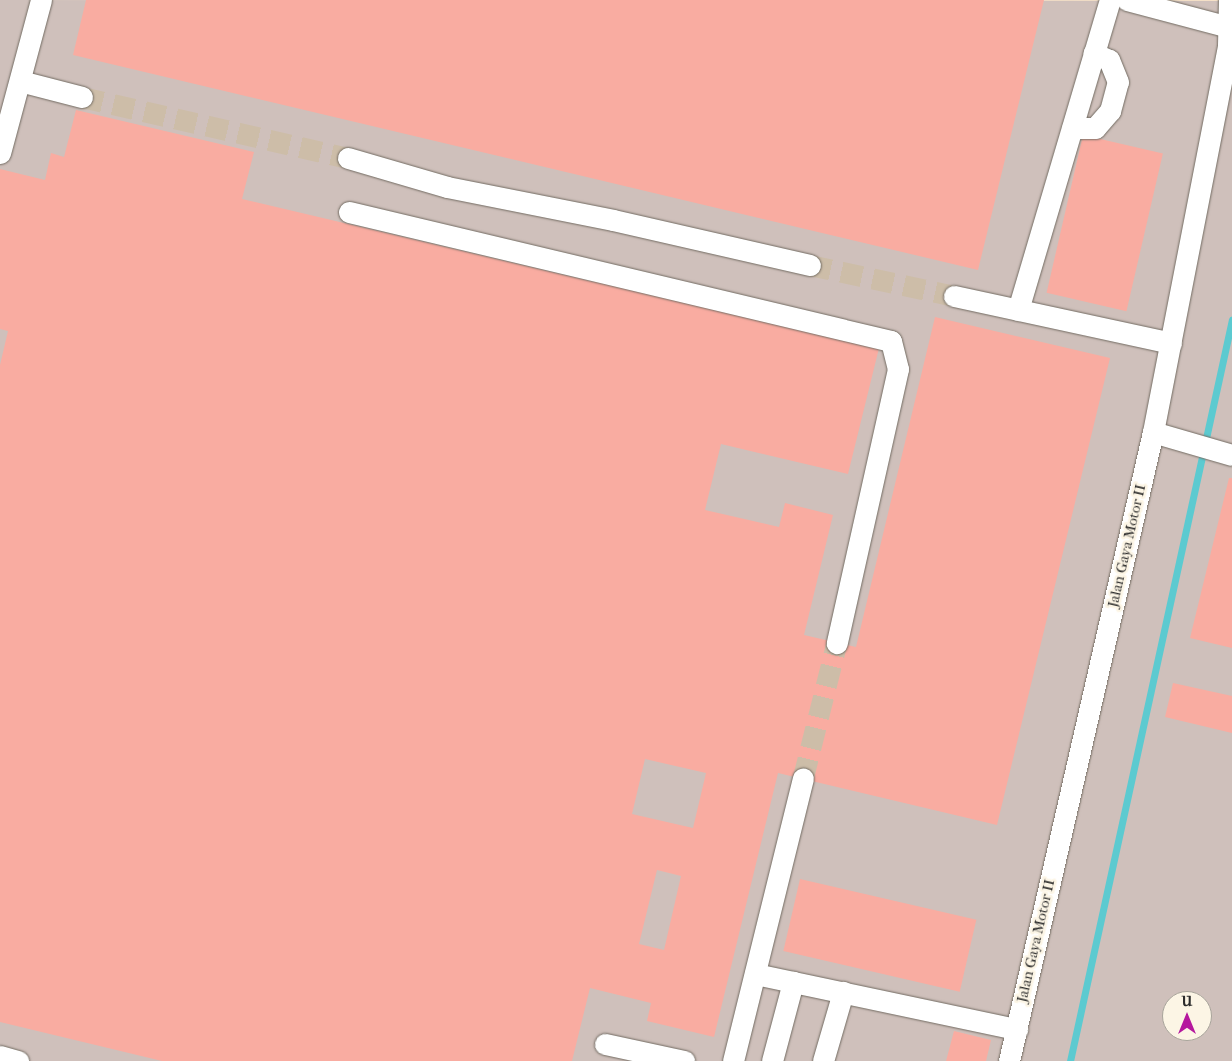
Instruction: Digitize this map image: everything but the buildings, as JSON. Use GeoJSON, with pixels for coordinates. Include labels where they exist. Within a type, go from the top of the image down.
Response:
{"type":"FeatureCollection","features":[{"type":"Feature","properties":{"kind":"street"},"geometry":{"type":"LineString","coordinates":[[0,153],[40,0]]}},
{"type":"Feature","properties":{"kind":"street"},"geometry":{"type":"LineString","coordinates":[[1018,310],[1110,0]]}},
{"type":"Feature","properties":{"kind":"street"},"geometry":{"type":"LineString","coordinates":[[1127,0],[1230,28]]}},
{"type":"Feature","properties":{"kind":"street","name":"Jalan Gaya Motor II"},"geometry":{"type":"LineString","coordinates":[[1010,1061],[1153,432],[1230,28],[1229,0]]}},
{"type":"Feature","properties":{"kind":"street"},"geometry":{"type":"LineString","coordinates":[[1072,128],[1095,128],[1110,111],[1118,82],[1109,60],[1093,53]]}},
{"type":"Feature","properties":{"kind":"street"},"geometry":{"type":"LineString","coordinates":[[20,80],[82,97]]}},
{"type":"Feature","properties":{"kind":"street"},"geometry":{"type":"LineString","coordinates":[[348,158],[447,187],[614,220],[810,265]]}},
{"type":"Feature","properties":{"kind":"street"},"geometry":{"type":"LineString","coordinates":[[349,212],[891,341],[898,369],[838,643]]}},
{"type":"Feature","properties":{"kind":"street"},"geometry":{"type":"LineString","coordinates":[[954,296],[1171,343]]}},
{"type":"Feature","properties":{"kind":"street"},"geometry":{"type":"LineString","coordinates":[[1153,432],[1228,454]]}},
{"type":"Feature","properties":{"kind":"street"},"geometry":{"type":"LineString","coordinates":[[733,1061],[802,779]]}},
{"type":"Feature","properties":{"kind":"street"},"geometry":{"type":"LineString","coordinates":[[755,974],[1016,1029]]}},
{"type":"Feature","properties":{"kind":"street"},"geometry":{"type":"LineString","coordinates":[[772,1061],[793,982]]}},
{"type":"Feature","properties":{"kind":"street"},"geometry":{"type":"LineString","coordinates":[[823,1061],[843,992]]}},
{"type":"Feature","properties":{"kind":"street"},"geometry":{"type":"LineString","coordinates":[[605,1044],[684,1061]]}},
{"type":"Feature","properties":{"kind":"street"},"geometry":{"type":"LineString","coordinates":[[0,1056],[18,1061]]}},
{"type":"Feature","properties":{"kind":"shaded area"},"geometry":{"type":"Polygon","coordinates":[[[0,0],[1232,1],[1232,1061],[0,1061],[0,0]]]}},
{"type":"Feature","properties":{"kind":"waterway"},"geometry":{"type":"LineString","coordinates":[[1070,1061],[1232,319]]}},
{"type":"Feature","properties":{"kind":"tunnel"},"geometry":{"type":"LineString","coordinates":[[82,97],[348,158]]}},
{"type":"Feature","properties":{"kind":"tunnel"},"geometry":{"type":"LineString","coordinates":[[810,265],[954,296]]}},
{"type":"Feature","properties":{"kind":"tunnel"},"geometry":{"type":"LineString","coordinates":[[803,779],[837,643]]}}]}
